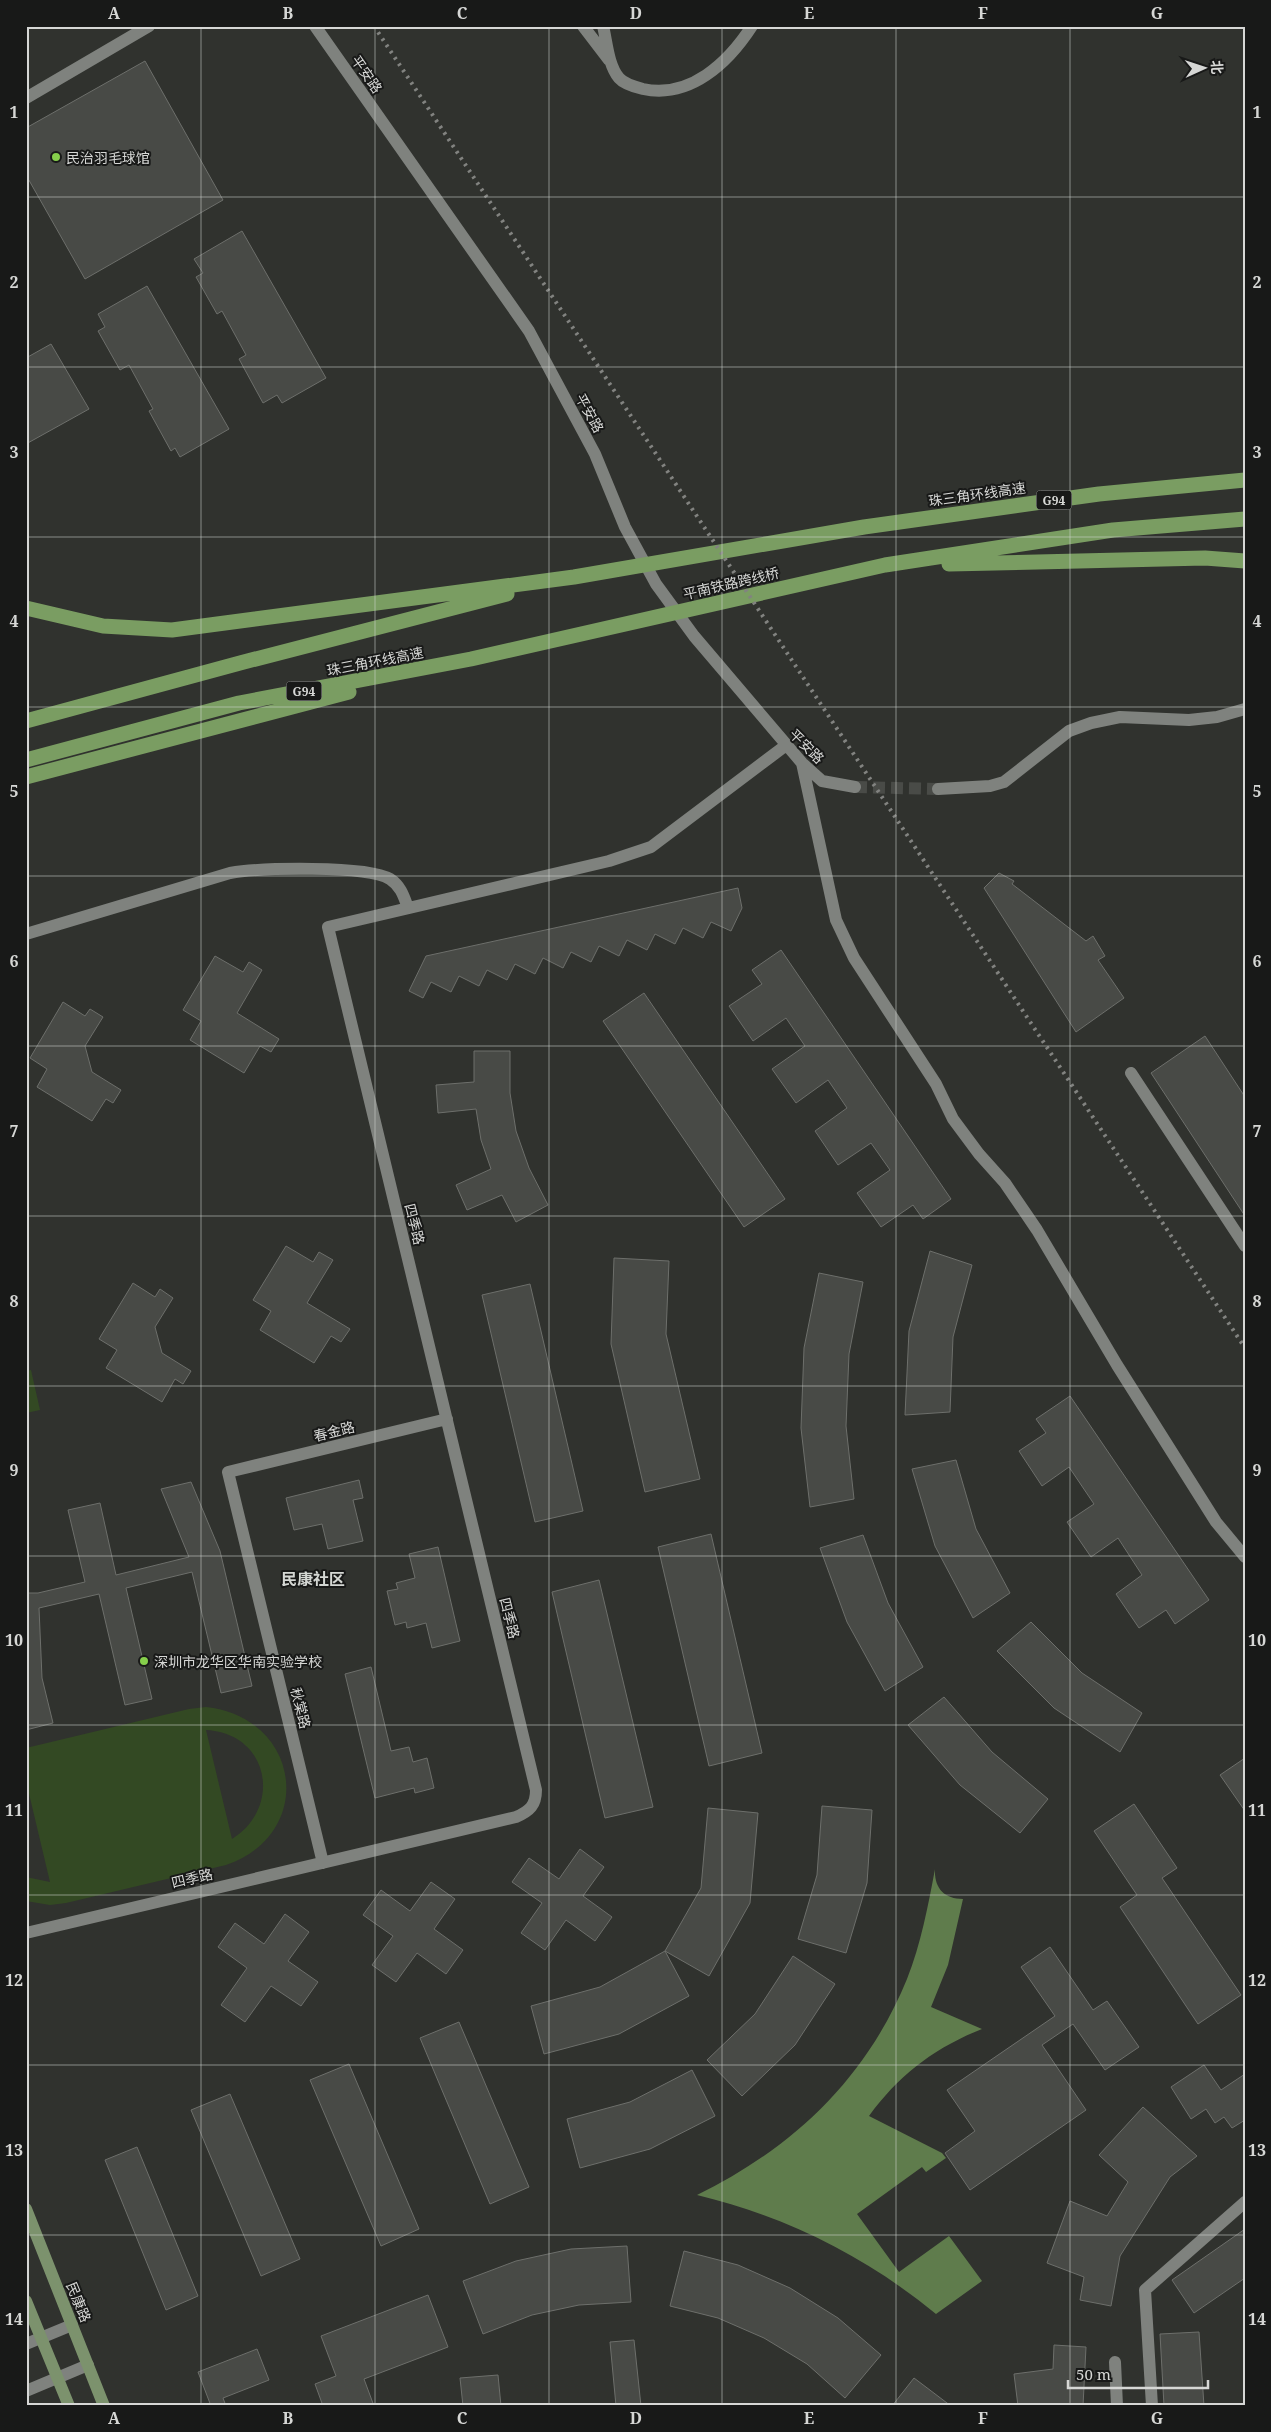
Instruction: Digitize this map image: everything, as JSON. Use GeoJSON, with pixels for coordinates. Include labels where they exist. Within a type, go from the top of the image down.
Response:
{"type":"FeatureCollection","features":[{"type":"Feature","properties":{"kind":"highway","name":"珠三角环线高速"},"geometry":{"type":"LineString","coordinates":[[26,721],[240,663],[574,577],[864,527],[1098,494],[1245,480]]}},
{"type":"Feature","properties":{"kind":"highway","name":"G94"},"geometry":{"type":"LineString","coordinates":[[885,565],[1113,530],[1245,519]]}},
{"type":"Feature","properties":{"kind":"highway"},"geometry":{"type":"LineString","coordinates":[[885,565],[1205,558],[1245,561]]}},
{"type":"Feature","properties":{"kind":"highway","name":"平南铁路跨线桥"},"geometry":{"type":"LineString","coordinates":[[585,632],[885,565]]}},
{"type":"Feature","properties":{"kind":"highway"},"geometry":{"type":"LineString","coordinates":[[26,608],[102,626],[172,630],[574,577]]}},
{"type":"Feature","properties":{"kind":"highway","name":"珠三角环线高速"},"geometry":{"type":"LineString","coordinates":[[26,760],[239,703],[471,659],[585,632]]}},
{"type":"Feature","properties":{"kind":"highway"},"geometry":{"type":"LineString","coordinates":[[26,778],[471,659]]}},
{"type":"Feature","properties":{"kind":"main road","name":"民康路"},"geometry":{"type":"LineString","coordinates":[[26,2209],[104,2406]]}},
{"type":"Feature","properties":{"kind":"main road"},"geometry":{"type":"LineString","coordinates":[[26,2301],[69,2406]]}},
{"type":"Feature","properties":{"kind":"street"},"geometry":{"type":"LineString","coordinates":[[26,98],[149,26]]}},
{"type":"Feature","properties":{"kind":"street","name":"平安路"},"geometry":{"type":"LineString","coordinates":[[315,26],[529,331],[595,454],[625,526],[656,584],[694,636],[802,764],[822,780],[855,788]]}},
{"type":"Feature","properties":{"kind":"street"},"geometry":{"type":"LineString","coordinates":[[582,26],[612,64],[619,78],[632,87],[665,91],[684,87],[697,81],[725,62],[737,49],[752,26]]}},
{"type":"Feature","properties":{"kind":"street"},"geometry":{"type":"LineString","coordinates":[[603,26],[612,64]]}},
{"type":"Feature","properties":{"kind":"street"},"geometry":{"type":"LineString","coordinates":[[938,789],[990,786],[1010,779],[1069,731],[1091,723],[1120,717],[1189,720],[1217,718],[1245,709]]}},
{"type":"Feature","properties":{"kind":"street"},"geometry":{"type":"LineString","coordinates":[[26,934],[230,873],[254,869],[322,869],[382,876],[389,878],[399,886],[408,908],[609,861],[651,848],[785,746]]}},
{"type":"Feature","properties":{"kind":"street"},"geometry":{"type":"LineString","coordinates":[[802,764],[836,920],[854,958],[936,1084],[953,1119],[979,1154],[1006,1183],[1037,1230],[1117,1365],[1216,1522],[1245,1557]]}},
{"type":"Feature","properties":{"kind":"street","name":"四季路"},"geometry":{"type":"LineString","coordinates":[[26,1933],[516,1817],[532,1808],[536,1800],[536,1790],[328,927],[408,908]]}},
{"type":"Feature","properties":{"kind":"street"},"geometry":{"type":"LineString","coordinates":[[1131,1072],[1245,1246]]}},
{"type":"Feature","properties":{"kind":"street","name":"春金路"},"geometry":{"type":"LineString","coordinates":[[228,1472],[447,1419]]}},
{"type":"Feature","properties":{"kind":"street","name":"秋棠路"},"geometry":{"type":"LineString","coordinates":[[228,1472],[323,1863]]}},
{"type":"Feature","properties":{"kind":"street"},"geometry":{"type":"LineString","coordinates":[[1152,2406],[1145,2290],[1245,2202]]}},
{"type":"Feature","properties":{"kind":"street"},"geometry":{"type":"LineString","coordinates":[[26,2344],[72,2325]]}},
{"type":"Feature","properties":{"kind":"street"},"geometry":{"type":"LineString","coordinates":[[1115,2362],[1117,2406]]}},
{"type":"Feature","properties":{"kind":"street"},"geometry":{"type":"LineString","coordinates":[[26,2391],[88,2365]]}},
{"type":"Feature","properties":{"kind":"shaded area"},"geometry":{"type":"Polygon","coordinates":[[[31,1370],[40,1410],[26,1413],[26,1371],[31,1370]]]}},
{"type":"Feature","properties":{"kind":"shaded area"},"geometry":{"type":"Polygon","coordinates":[[[206,1707],[238,1716],[262,1732],[278,1754],[286,1779],[285,1804],[274,1829],[255,1850],[226,1865],[66,1903],[50,1905],[26,1901],[26,1877],[50,1882],[26,1781],[26,1748],[189,1709],[206,1707]],[[206,1730],[232,1839],[248,1825],[258,1809],[263,1791],[262,1774],[255,1757],[244,1744],[227,1734],[206,1730]]]}},
{"type":"Feature","properties":{"kind":"shaded area"},"geometry":{"type":"Polygon","coordinates":[[[935,1869],[938,1887],[950,1897],[963,1899],[948,1965],[931,2007],[982,2029],[948,2045],[919,2064],[905,2075],[869,2116],[942,2153],[946,2158],[926,2172],[922,2167],[857,2214],[899,2272],[949,2236],[982,2281],[936,2314],[881,2274],[824,2241],[762,2215],[697,2195],[765,2155],[795,2132],[823,2107],[848,2079],[890,2015],[907,1979],[924,1925],[935,1869]]]}},
{"type":"Feature","properties":{"kind":"building"},"geometry":{"type":"Polygon","coordinates":[[[145,61],[223,200],[85,279],[26,175],[26,128],[145,61]]]}},
{"type":"Feature","properties":{"kind":"building"},"geometry":{"type":"Polygon","coordinates":[[[242,231],[326,378],[282,403],[277,395],[263,403],[239,359],[246,355],[222,311],[217,314],[196,277],[203,273],[194,259],[242,231]]]}},
{"type":"Feature","properties":{"kind":"building"},"geometry":{"type":"Polygon","coordinates":[[[147,286],[229,429],[180,457],[175,448],[171,451],[149,411],[153,409],[129,365],[120,370],[98,331],[105,327],[98,314],[147,286]]]}},
{"type":"Feature","properties":{"kind":"building"},"geometry":{"type":"Polygon","coordinates":[[[51,344],[89,409],[26,444],[26,358],[51,344]]]}},
{"type":"Feature","properties":{"kind":"building"},"geometry":{"type":"Polygon","coordinates":[[[999,873],[1014,881],[1012,884],[1086,941],[1093,936],[1105,956],[1098,960],[1124,998],[1076,1032],[984,888],[999,873]]]}},
{"type":"Feature","properties":{"kind":"building"},"geometry":{"type":"Polygon","coordinates":[[[738,888],[742,908],[731,931],[711,922],[703,938],[683,928],[675,944],[655,934],[647,950],[627,940],[619,956],[599,946],[591,962],[571,952],[563,968],[543,958],[535,974],[515,964],[507,980],[487,970],[479,986],[459,976],[451,992],[431,982],[423,998],[409,991],[426,956],[738,888]]]}},
{"type":"Feature","properties":{"kind":"building"},"geometry":{"type":"Polygon","coordinates":[[[781,950],[951,1199],[923,1219],[913,1205],[881,1227],[857,1193],[890,1170],[871,1143],[838,1165],[815,1131],[847,1108],[828,1080],[796,1103],[772,1069],[805,1046],[786,1018],[753,1041],[729,1006],[762,984],[752,970],[781,950]]]}},
{"type":"Feature","properties":{"kind":"building"},"geometry":{"type":"Polygon","coordinates":[[[215,956],[243,972],[249,962],[262,970],[237,1013],[279,1039],[271,1052],[260,1046],[244,1073],[190,1040],[201,1021],[183,1010],[215,956]]]}},
{"type":"Feature","properties":{"kind":"building"},"geometry":{"type":"Polygon","coordinates":[[[644,993],[785,1199],[744,1227],[603,1021],[644,993]]]}},
{"type":"Feature","properties":{"kind":"building"},"geometry":{"type":"Polygon","coordinates":[[[63,1002],[85,1016],[90,1009],[103,1017],[85,1046],[92,1072],[121,1090],[113,1103],[106,1099],[92,1121],[37,1087],[47,1069],[30,1058],[63,1002]]]}},
{"type":"Feature","properties":{"kind":"building"},"geometry":{"type":"Polygon","coordinates":[[[1205,1036],[1245,1097],[1245,1216],[1151,1073],[1205,1036]]]}},
{"type":"Feature","properties":{"kind":"building"},"geometry":{"type":"Polygon","coordinates":[[[474,1051],[510,1051],[510,1093],[516,1131],[529,1168],[548,1205],[516,1222],[502,1195],[467,1210],[456,1185],[491,1169],[481,1140],[476,1109],[438,1113],[436,1085],[474,1082],[474,1051]]]}},
{"type":"Feature","properties":{"kind":"building"},"geometry":{"type":"Polygon","coordinates":[[[286,1246],[313,1262],[319,1252],[333,1260],[307,1303],[350,1329],[341,1342],[331,1336],[314,1363],[260,1330],[271,1311],[253,1300],[286,1246]]]}},
{"type":"Feature","properties":{"kind":"building"},"geometry":{"type":"Polygon","coordinates":[[[930,1251],[972,1265],[953,1337],[950,1412],[905,1415],[909,1331],[930,1251]]]}},
{"type":"Feature","properties":{"kind":"building"},"geometry":{"type":"Polygon","coordinates":[[[614,1258],[669,1261],[666,1334],[700,1479],[645,1492],[611,1344],[614,1258]]]}},
{"type":"Feature","properties":{"kind":"building"},"geometry":{"type":"Polygon","coordinates":[[[819,1273],[863,1282],[849,1354],[846,1426],[854,1499],[810,1507],[801,1428],[804,1348],[819,1273]]]}},
{"type":"Feature","properties":{"kind":"building"},"geometry":{"type":"Polygon","coordinates":[[[133,1283],[155,1297],[160,1289],[173,1298],[155,1327],[162,1353],[191,1371],[183,1384],[175,1379],[162,1402],[106,1368],[117,1350],[99,1339],[133,1283]]]}},
{"type":"Feature","properties":{"kind":"building"},"geometry":{"type":"Polygon","coordinates":[[[530,1284],[583,1511],[535,1522],[482,1295],[530,1284]]]}},
{"type":"Feature","properties":{"kind":"building"},"geometry":{"type":"Polygon","coordinates":[[[1070,1396],[1209,1600],[1175,1624],[1166,1610],[1139,1628],[1116,1594],[1142,1575],[1118,1538],[1091,1557],[1067,1522],[1094,1504],[1069,1467],[1042,1486],[1019,1451],[1046,1433],[1036,1419],[1070,1396]]]}},
{"type":"Feature","properties":{"kind":"building"},"geometry":{"type":"Polygon","coordinates":[[[956,1460],[976,1529],[1010,1593],[973,1618],[935,1546],[912,1469],[956,1460]]]}},
{"type":"Feature","properties":{"kind":"building"},"geometry":{"type":"Polygon","coordinates":[[[359,1480],[363,1498],[353,1500],[363,1541],[328,1549],[322,1524],[294,1530],[286,1498],[359,1480]]]}},
{"type":"Feature","properties":{"kind":"building"},"geometry":{"type":"Polygon","coordinates":[[[191,1482],[220,1551],[252,1686],[221,1693],[192,1572],[126,1588],[152,1699],[125,1705],[99,1594],[39,1608],[42,1678],[53,1723],[26,1730],[26,1593],[38,1593],[85,1582],[68,1510],[100,1503],[116,1575],[189,1557],[161,1489],[191,1482]]]}},
{"type":"Feature","properties":{"kind":"building"},"geometry":{"type":"Polygon","coordinates":[[[711,1534],[762,1753],[709,1766],[658,1547],[711,1534]]]}},
{"type":"Feature","properties":{"kind":"building"},"geometry":{"type":"Polygon","coordinates":[[[863,1535],[888,1603],[923,1667],[885,1691],[847,1622],[820,1548],[863,1535]]]}},
{"type":"Feature","properties":{"kind":"building"},"geometry":{"type":"Polygon","coordinates":[[[438,1547],[460,1641],[432,1648],[426,1623],[407,1628],[406,1622],[395,1625],[387,1591],[398,1589],[396,1583],[415,1578],[409,1554],[438,1547]]]}},
{"type":"Feature","properties":{"kind":"building"},"geometry":{"type":"Polygon","coordinates":[[[599,1580],[653,1807],[605,1818],[552,1592],[599,1580]]]}},
{"type":"Feature","properties":{"kind":"building"},"geometry":{"type":"Polygon","coordinates":[[[1031,1622],[1082,1673],[1142,1713],[1120,1752],[1054,1708],[997,1651],[1031,1622]]]}},
{"type":"Feature","properties":{"kind":"building"},"geometry":{"type":"Polygon","coordinates":[[[371,1667],[391,1751],[409,1747],[413,1762],[427,1758],[434,1788],[415,1793],[414,1788],[375,1798],[345,1674],[371,1667]]]}},
{"type":"Feature","properties":{"kind":"building"},"geometry":{"type":"Polygon","coordinates":[[[944,1697],[992,1752],[1048,1799],[1020,1833],[960,1785],[908,1725],[944,1697]]]}},
{"type":"Feature","properties":{"kind":"building"},"geometry":{"type":"Polygon","coordinates":[[[1245,1758],[1245,1811],[1220,1775],[1245,1758]]]}},
{"type":"Feature","properties":{"kind":"building"},"geometry":{"type":"Polygon","coordinates":[[[1134,1804],[1177,1868],[1162,1878],[1241,1995],[1198,2024],[1120,1907],[1137,1895],[1094,1831],[1134,1804]]]}},
{"type":"Feature","properties":{"kind":"building"},"geometry":{"type":"Polygon","coordinates":[[[822,1806],[872,1810],[867,1883],[846,1953],[798,1939],[817,1875],[822,1806]]]}},
{"type":"Feature","properties":{"kind":"building"},"geometry":{"type":"Polygon","coordinates":[[[708,1808],[758,1813],[750,1903],[709,1976],[665,1951],[701,1888],[708,1808]]]}},
{"type":"Feature","properties":{"kind":"building"},"geometry":{"type":"Polygon","coordinates":[[[580,1849],[604,1867],[583,1896],[612,1917],[595,1941],[566,1920],[545,1950],[521,1933],[542,1903],[512,1882],[529,1858],[559,1879],[580,1849]]]}},
{"type":"Feature","properties":{"kind":"building"},"geometry":{"type":"Polygon","coordinates":[[[431,1882],[455,1899],[434,1929],[463,1950],[446,1974],[417,1953],[396,1982],[372,1965],[393,1936],[363,1915],[381,1890],[410,1911],[431,1882]]]}},
{"type":"Feature","properties":{"kind":"building"},"geometry":{"type":"Polygon","coordinates":[[[285,1914],[309,1932],[288,1961],[318,1982],[301,2006],[271,1986],[245,2022],[221,2005],[247,1968],[218,1947],[235,1923],[264,1944],[285,1914]]]}},
{"type":"Feature","properties":{"kind":"building"},"geometry":{"type":"Polygon","coordinates":[[[1050,1947],[1093,2010],[1107,2001],[1139,2047],[1105,2070],[1073,2024],[1042,2045],[1086,2110],[970,2190],[945,2153],[975,2131],[947,2090],[1055,2016],[1021,1967],[1050,1947]]]}},
{"type":"Feature","properties":{"kind":"building"},"geometry":{"type":"Polygon","coordinates":[[[665,1951],[689,1996],[619,2034],[544,2054],[531,2006],[600,1987],[665,1951]]]}},
{"type":"Feature","properties":{"kind":"building"},"geometry":{"type":"Polygon","coordinates":[[[793,1956],[835,1984],[795,2045],[742,2096],[707,2060],[755,2014],[793,1956]]]}},
{"type":"Feature","properties":{"kind":"building"},"geometry":{"type":"Polygon","coordinates":[[[459,2022],[529,2187],[490,2204],[420,2038],[459,2022]]]}},
{"type":"Feature","properties":{"kind":"building"},"geometry":{"type":"Polygon","coordinates":[[[349,2064],[419,2229],[381,2246],[310,2080],[349,2064]]]}},
{"type":"Feature","properties":{"kind":"building"},"geometry":{"type":"Polygon","coordinates":[[[1204,2065],[1221,2090],[1245,2074],[1245,2120],[1232,2128],[1224,2117],[1215,2123],[1206,2109],[1191,2119],[1171,2087],[1204,2065]]]}},
{"type":"Feature","properties":{"kind":"building"},"geometry":{"type":"Polygon","coordinates":[[[692,2070],[715,2116],[650,2149],[580,2168],[567,2119],[630,2102],[692,2070]]]}},
{"type":"Feature","properties":{"kind":"building"},"geometry":{"type":"Polygon","coordinates":[[[230,2094],[300,2259],[261,2276],[191,2110],[230,2094]]]}},
{"type":"Feature","properties":{"kind":"building"},"geometry":{"type":"Polygon","coordinates":[[[1143,2107],[1197,2156],[1170,2177],[1120,2256],[1111,2306],[1080,2300],[1084,2277],[1047,2263],[1070,2201],[1107,2216],[1128,2182],[1099,2155],[1143,2107]]]}},
{"type":"Feature","properties":{"kind":"building"},"geometry":{"type":"Polygon","coordinates":[[[137,2147],[198,2296],[166,2310],[105,2160],[137,2147]]]}},
{"type":"Feature","properties":{"kind":"building"},"geometry":{"type":"Polygon","coordinates":[[[1245,2229],[1245,2278],[1194,2313],[1172,2280],[1245,2229]]]}},
{"type":"Feature","properties":{"kind":"building"},"geometry":{"type":"Polygon","coordinates":[[[627,2246],[631,2302],[579,2305],[532,2315],[483,2334],[463,2281],[516,2261],[571,2249],[627,2246]]]}},
{"type":"Feature","properties":{"kind":"building"},"geometry":{"type":"Polygon","coordinates":[[[684,2251],[738,2265],[790,2288],[838,2318],[881,2355],[845,2398],[807,2364],[764,2338],[718,2318],[670,2306],[684,2251]]]}},
{"type":"Feature","properties":{"kind":"building"},"geometry":{"type":"Polygon","coordinates":[[[428,2295],[448,2347],[364,2379],[374,2406],[323,2406],[315,2384],[336,2376],[321,2336],[428,2295]]]}},
{"type":"Feature","properties":{"kind":"building"},"geometry":{"type":"Polygon","coordinates":[[[1199,2332],[1204,2406],[1164,2406],[1160,2334],[1199,2332]]]}},
{"type":"Feature","properties":{"kind":"building"},"geometry":{"type":"Polygon","coordinates":[[[634,2340],[641,2406],[616,2406],[610,2342],[634,2340]]]}},
{"type":"Feature","properties":{"kind":"building"},"geometry":{"type":"Polygon","coordinates":[[[1054,2345],[1086,2347],[1083,2406],[1018,2406],[1014,2374],[1053,2369],[1054,2345]]]}},
{"type":"Feature","properties":{"kind":"building"},"geometry":{"type":"Polygon","coordinates":[[[257,2349],[269,2380],[223,2398],[226,2406],[211,2406],[198,2372],[257,2349]]]}},
{"type":"Feature","properties":{"kind":"building"},"geometry":{"type":"Polygon","coordinates":[[[498,2375],[501,2406],[463,2406],[460,2378],[498,2375]]]}},
{"type":"Feature","properties":{"kind":"building"},"geometry":{"type":"Polygon","coordinates":[[[914,2378],[951,2406],[892,2406],[914,2378]]]}},
{"type":"Feature","properties":{"kind":"tunnel"},"geometry":{"type":"LineString","coordinates":[[855,787],[938,789]]}},
{"type":"Feature","properties":{"kind":"railway"},"geometry":{"type":"LineString","coordinates":[[374,26],[1245,1348]]}},
{"type":"Feature","properties":{"kind":"place","name":"民治羽毛球馆"},"geometry":{"type":"Point","coordinates":[56,157]}},
{"type":"Feature","properties":{"kind":"place","name":"深圳市龙华区华南实验学校"},"geometry":{"type":"Point","coordinates":[144,1661]}},
{"type":"Feature","properties":{"kind":"district","name":"民康社区"},"geometry":{"type":"Point","coordinates":[313,1579]}}]}
